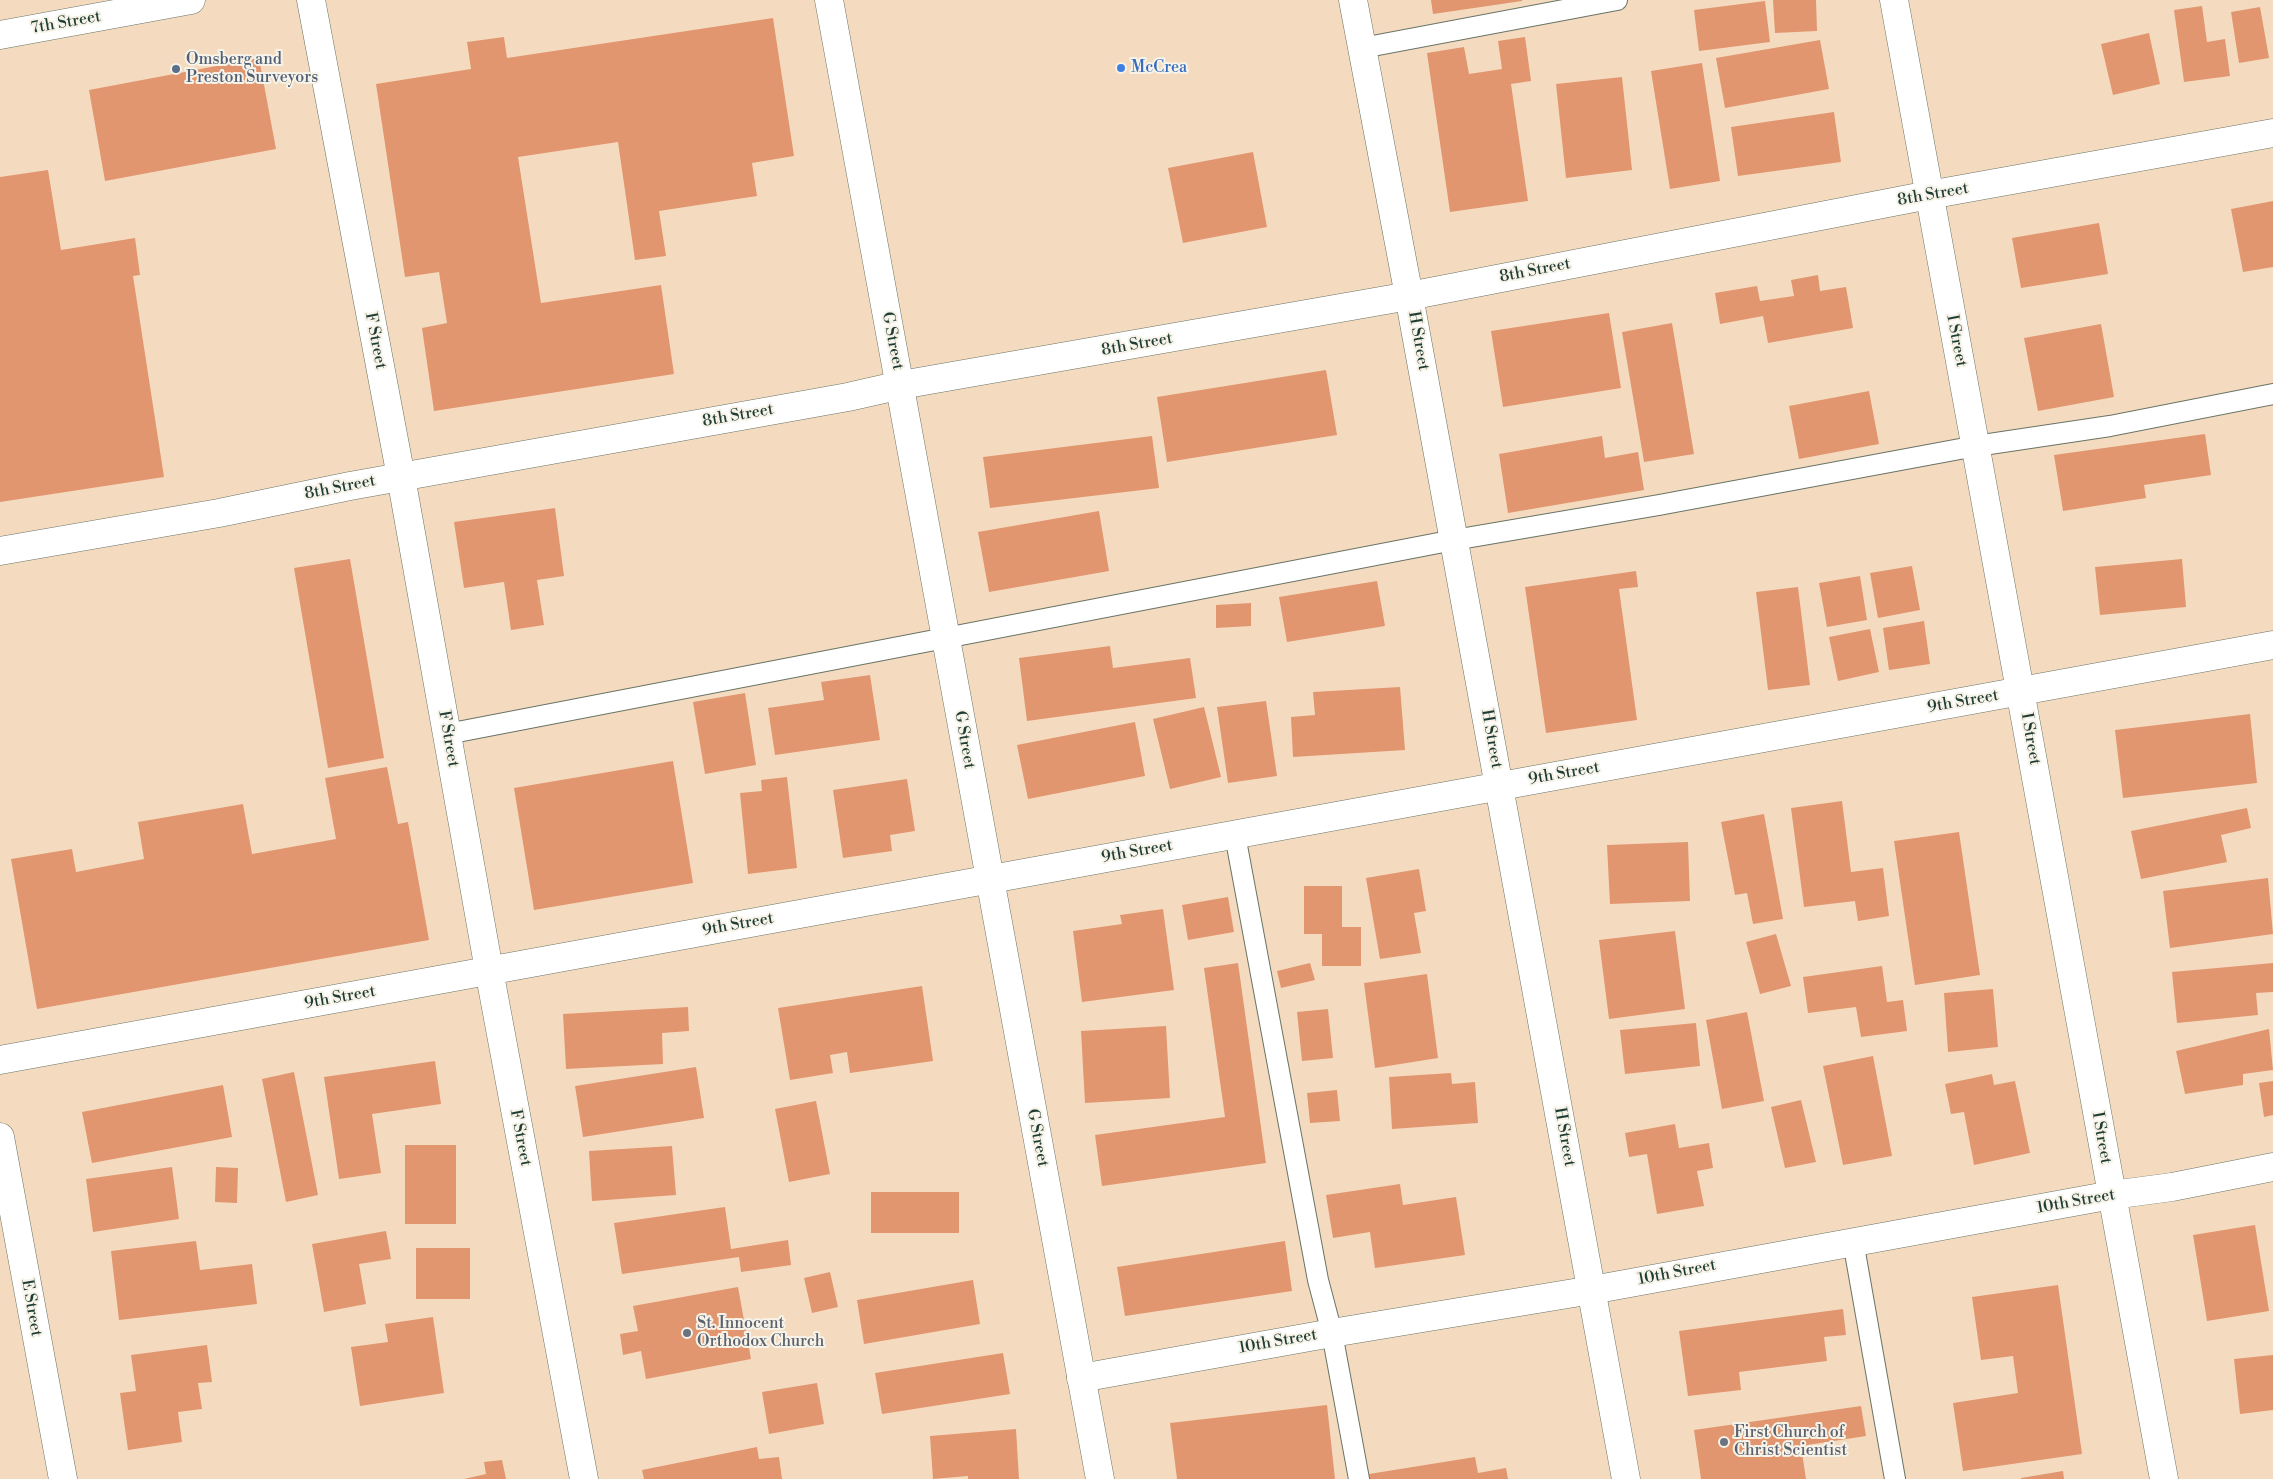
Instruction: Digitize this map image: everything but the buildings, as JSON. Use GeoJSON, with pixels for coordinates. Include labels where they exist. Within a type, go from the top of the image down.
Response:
{"type":"FeatureCollection","features":[{"type":"Feature","properties":{"kind":"street","name":"7th Street"},"geometry":{"type":"LineString","coordinates":[[0,35],[191,0]]}},
{"type":"Feature","properties":{"kind":"street","name":"F Street"},"geometry":{"type":"LineString","coordinates":[[311,0],[401,477],[489,970],[584,1479]]}},
{"type":"Feature","properties":{"kind":"street","name":"G Street"},"geometry":{"type":"LineString","coordinates":[[829,0],[1100,1479]]}},
{"type":"Feature","properties":{"kind":"street","name":"H Street"},"geometry":{"type":"LineString","coordinates":[[1353,0],[1500,786],[1626,1479]]}},
{"type":"Feature","properties":{"kind":"street","name":"I Street"},"geometry":{"type":"LineString","coordinates":[[1894,0],[2164,1479]]}},
{"type":"Feature","properties":{"kind":"street","name":"8th Street"},"geometry":{"type":"LineString","coordinates":[[0,551],[219,513],[401,477],[848,397],[901,385],[1409,296],[1929,195],[2273,133]]}},
{"type":"Feature","properties":{"kind":"street","name":"9th Street"},"geometry":{"type":"LineString","coordinates":[[0,1060],[2273,645]]}},
{"type":"Feature","properties":{"kind":"street","name":"E Street"},"geometry":{"type":"LineString","coordinates":[[0,1137],[63,1479]]}},
{"type":"Feature","properties":{"kind":"street","name":"10th Street"},"geometry":{"type":"LineString","coordinates":[[1082,1378],[1332,1333],[1592,1290],[2112,1195],[2172,1187],[2273,1167]]}},
{"type":"Feature","properties":{"kind":"lane"},"geometry":{"type":"LineString","coordinates":[[1362,48],[1617,0]]}},
{"type":"Feature","properties":{"kind":"lane"},"geometry":{"type":"LineString","coordinates":[[447,734],[1454,540],[1659,505],[1976,446],[2110,426],[2273,394]]}},
{"type":"Feature","properties":{"kind":"lane"},"geometry":{"type":"LineString","coordinates":[[1235,835],[1318,1280],[1332,1333],[1359,1479]]}},
{"type":"Feature","properties":{"kind":"lane"},"geometry":{"type":"LineString","coordinates":[[1854,1242],[1895,1479]]}},
{"type":"Feature","properties":{"kind":"place","name":"McCrea"},"geometry":{"type":"Point","coordinates":[1121,68]}},
{"type":"Feature","properties":{"kind":"place","name":"Omsberg and Preston Surveyors"},"geometry":{"type":"Point","coordinates":[176,69]}},
{"type":"Feature","properties":{"kind":"place","name":"St. Innocent Orthodox Church"},"geometry":{"type":"Point","coordinates":[687,1333]}},
{"type":"Feature","properties":{"kind":"place","name":"First Church of Christ Scientist"},"geometry":{"type":"Point","coordinates":[1724,1442]}}]}
